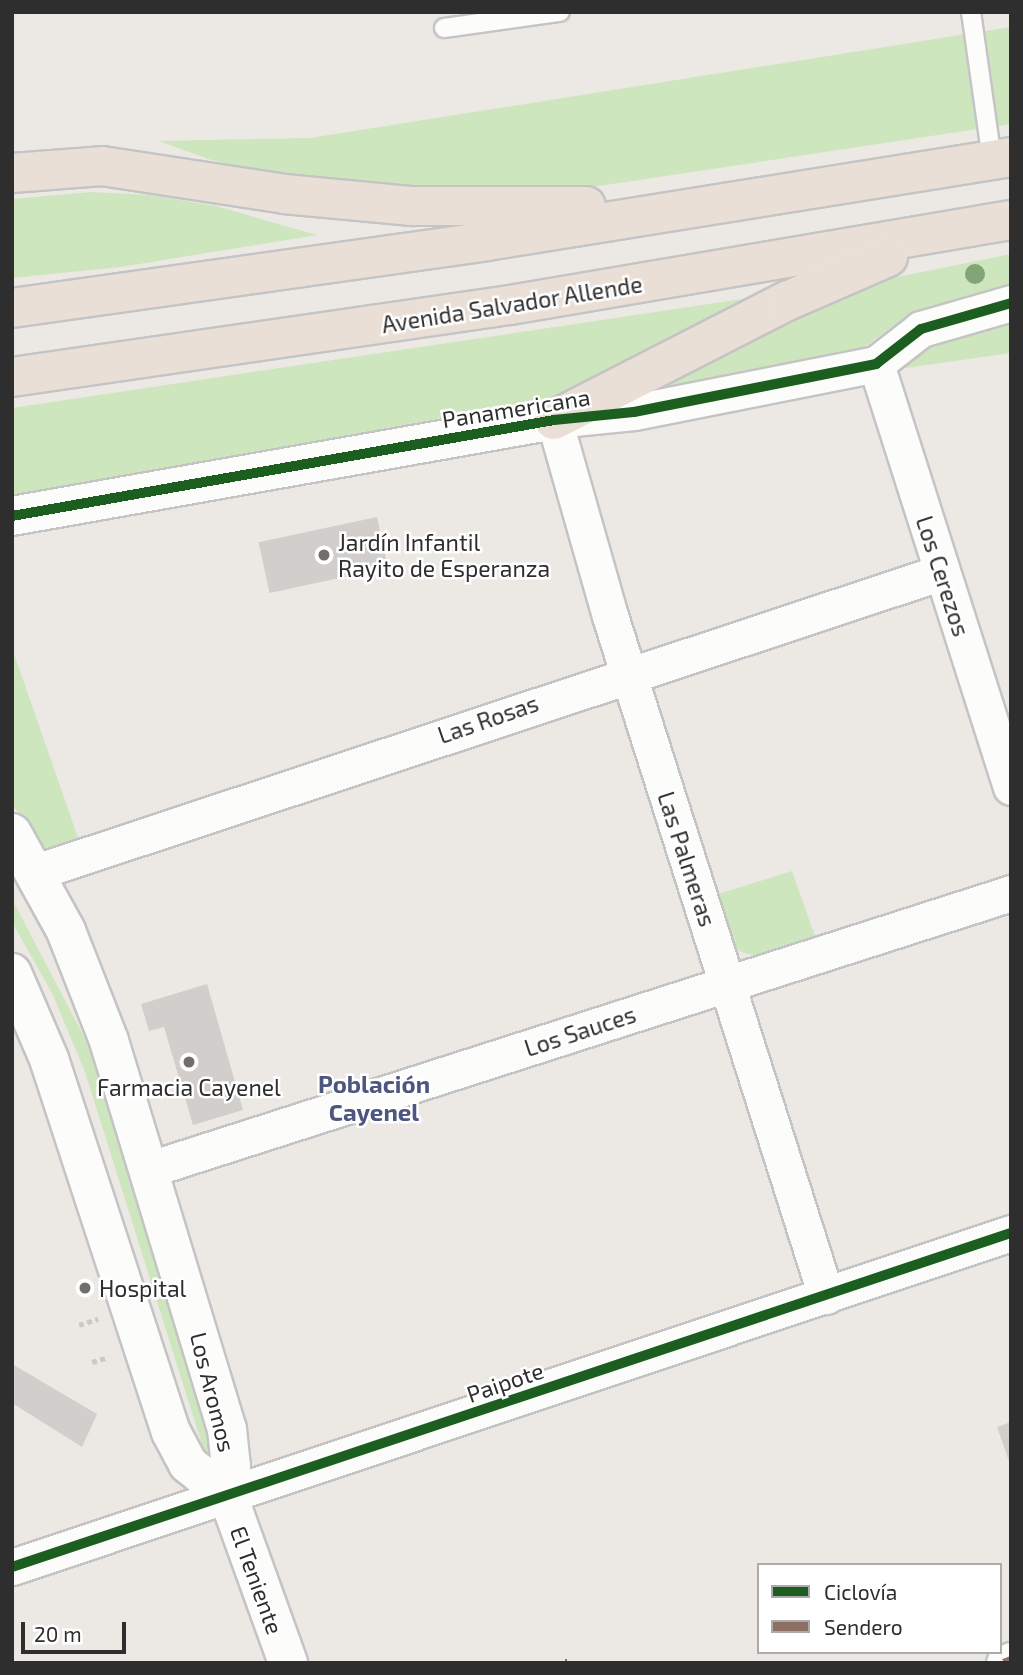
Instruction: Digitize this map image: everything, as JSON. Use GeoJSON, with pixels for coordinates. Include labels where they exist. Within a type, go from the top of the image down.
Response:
{"type":"FeatureCollection","features":[{"type":"Feature","properties":{"kind":"highway"},"geometry":{"type":"LineString","coordinates":[[12,308],[704,206],[1002,159]]}},
{"type":"Feature","properties":{"kind":"highway"},"geometry":{"type":"LineString","coordinates":[[12,173],[102,166],[284,194],[412,206],[704,206]]}},
{"type":"Feature","properties":{"kind":"highway","name":"Avenida Salvador Allende"},"geometry":{"type":"LineString","coordinates":[[12,377],[510,305],[1011,220]]}},
{"type":"Feature","properties":{"kind":"highway"},"geometry":{"type":"LineString","coordinates":[[554,420],[832,279],[969,227]]}},
{"type":"Feature","properties":{"kind":"main road","name":"Panamericana"},"geometry":{"type":"LineString","coordinates":[[12,516],[554,420]]}},
{"type":"Feature","properties":{"kind":"main road","name":"Los Aromos"},"geometry":{"type":"LineString","coordinates":[[12,834],[24,869],[84,973],[150,1169],[226,1429],[231,1466],[228,1496]]}},
{"type":"Feature","properties":{"kind":"main road","name":"Los Aromos"},"geometry":{"type":"LineString","coordinates":[[12,973],[49,1059],[171,1432],[188,1464],[228,1496]]}},
{"type":"Feature","properties":{"kind":"main road","name":"El Teniente"},"geometry":{"type":"LineString","coordinates":[[228,1496],[288,1663]]}},
{"type":"Feature","properties":{"kind":"street","name":"Panamericana"},"geometry":{"type":"LineString","coordinates":[[554,420],[634,412],[876,364],[921,329],[1011,303]]}},
{"type":"Feature","properties":{"kind":"street","name":"Los Cerezos"},"geometry":{"type":"LineString","coordinates":[[876,364],[1011,787]]}},
{"type":"Feature","properties":{"kind":"street","name":"Las Palmeras"},"geometry":{"type":"LineString","coordinates":[[554,420],[627,673],[826,1296]]}},
{"type":"Feature","properties":{"kind":"street","name":"Las Rosas"},"geometry":{"type":"LineString","coordinates":[[24,869],[942,572]]}},
{"type":"Feature","properties":{"kind":"street","name":"Los Sauces"},"geometry":{"type":"LineString","coordinates":[[150,1169],[1011,893]]}},
{"type":"Feature","properties":{"kind":"street","name":"Paipote"},"geometry":{"type":"LineString","coordinates":[[12,1567],[1011,1233]]}},
{"type":"Feature","properties":{"kind":"street"},"geometry":{"type":"LineString","coordinates":[[1004,1663],[1011,1660]]}},
{"type":"Feature","properties":{"kind":"lane"},"geometry":{"type":"LineString","coordinates":[[444,28],[560,12]]}},
{"type":"Feature","properties":{"kind":"lane"},"geometry":{"type":"LineString","coordinates":[[971,12],[1002,159]]}},
{"type":"Feature","properties":{"kind":"path"},"geometry":{"type":"LineString","coordinates":[[79,1325],[99,1319]]}},
{"type":"Feature","properties":{"kind":"path"},"geometry":{"type":"LineString","coordinates":[[92,1362],[111,1356]]}},
{"type":"Feature","properties":{"kind":"green space"},"geometry":{"type":"Polygon","coordinates":[[[1011,27],[1011,124],[559,192],[489,194],[289,177],[211,160],[159,141],[310,138],[1011,27]]]}},
{"type":"Feature","properties":{"kind":"green space"},"geometry":{"type":"Polygon","coordinates":[[[92,192],[150,195],[216,206],[317,235],[121,267],[12,278],[12,199],[92,192]]]}},
{"type":"Feature","properties":{"kind":"green space"},"geometry":{"type":"Polygon","coordinates":[[[1011,254],[1011,285],[906,316],[863,348],[658,394],[676,377],[805,309],[868,283],[1011,254]]]}},
{"type":"Feature","properties":{"kind":"green space"},"geometry":{"type":"Polygon","coordinates":[[[742,299],[585,386],[554,397],[12,498],[12,408],[742,299]]]}},
{"type":"Feature","properties":{"kind":"green space"},"geometry":{"type":"Polygon","coordinates":[[[1011,318],[1011,353],[906,368],[918,347],[1011,318]]]}},
{"type":"Feature","properties":{"kind":"green space"},"geometry":{"type":"Polygon","coordinates":[[[12,648],[82,849],[57,857],[40,843],[12,804],[12,648]]]}},
{"type":"Feature","properties":{"kind":"green space"},"geometry":{"type":"Polygon","coordinates":[[[792,871],[817,942],[759,957],[741,952],[728,939],[712,896],[792,871]]]}},
{"type":"Feature","properties":{"kind":"green space"},"geometry":{"type":"Polygon","coordinates":[[[12,899],[93,1054],[223,1465],[210,1470],[85,1072],[52,993],[12,922],[12,899]]]}},
{"type":"Feature","properties":{"kind":"building","name":"Jardín Infantil Rayito de Esperanza"},"geometry":{"type":"Polygon","coordinates":[[[377,517],[388,568],[269,593],[259,542],[377,517]]]}},
{"type":"Feature","properties":{"kind":"building"},"geometry":{"type":"Polygon","coordinates":[[[207,984],[243,1110],[193,1125],[164,1027],[149,1031],[141,1004],[207,984]]]}},
{"type":"Feature","properties":{"kind":"building"},"geometry":{"type":"Polygon","coordinates":[[[12,1364],[97,1414],[82,1447],[12,1403],[12,1364]]]}},
{"type":"Feature","properties":{"kind":"building"},"geometry":{"type":"Polygon","coordinates":[[[1011,1422],[1011,1464],[1010,1464],[997,1427],[1011,1422]]]}},
{"type":"Feature","properties":{"kind":"marked path"},"geometry":{"type":"LineString","coordinates":[[1004,1663],[1011,1660]]}},
{"type":"Feature","properties":{"kind":"cycle path"},"geometry":{"type":"LineString","coordinates":[[12,516],[554,420],[634,412],[876,364],[921,329],[1011,303]]}},
{"type":"Feature","properties":{"kind":"cycle path"},"geometry":{"type":"LineString","coordinates":[[12,1567],[1011,1233]]}},
{"type":"Feature","properties":{"kind":"place","name":"Jardín Infantil Rayito de Esperanza"},"geometry":{"type":"Point","coordinates":[324,555]}},
{"type":"Feature","properties":{"kind":"place","name":"Farmacia Cayenel"},"geometry":{"type":"Point","coordinates":[189,1062]}},
{"type":"Feature","properties":{"kind":"place","name":"Hospital"},"geometry":{"type":"Point","coordinates":[85,1288]}},
{"type":"Feature","properties":{"kind":"district","name":"Población Cayenel"},"geometry":{"type":"Point","coordinates":[374,1098]}}]}
